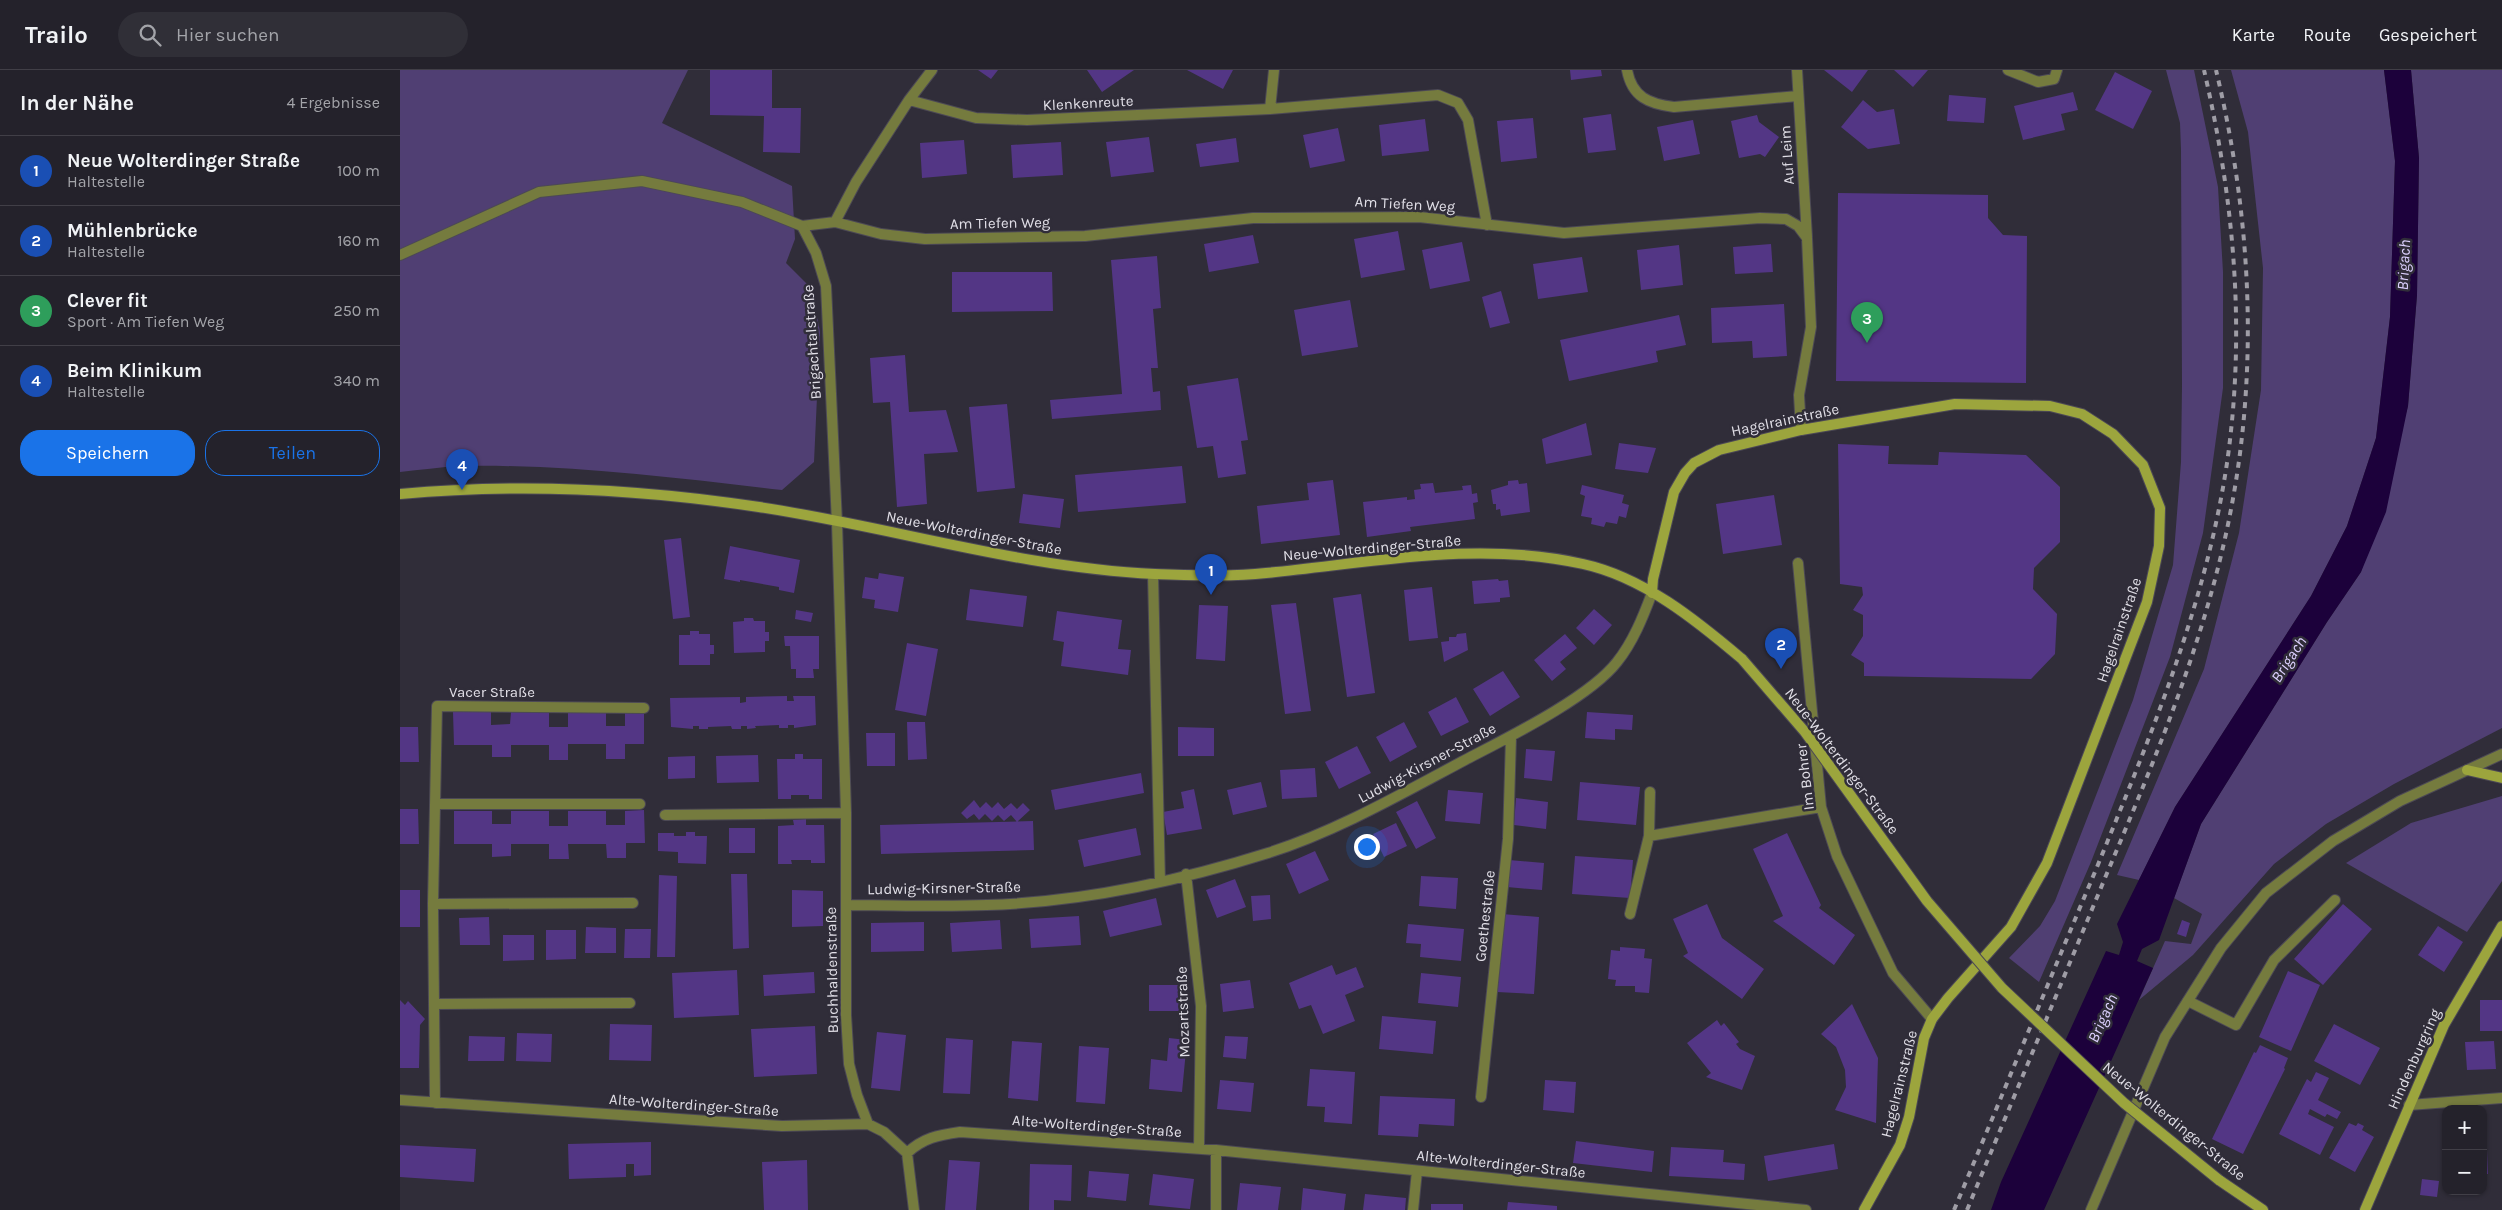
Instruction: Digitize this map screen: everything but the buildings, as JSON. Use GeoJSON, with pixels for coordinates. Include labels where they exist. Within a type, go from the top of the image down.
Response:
{"type":"FeatureCollection","features":[{"type":"Feature","properties":{"kind":"main road","name":"Hagelrainstraße"},"geometry":{"type":"LineString","coordinates":[[1652,593],[1653,579],[1674,492],[1685,473],[1694,464],[1719,450],[1801,430],[1955,404],[2050,406],[2082,414],[2113,434],[2143,465],[2160,508],[2159,546],[2147,602],[2047,863],[2012,928],[1948,998],[1932,1019],[1924,1038],[1909,1117],[1900,1144],[1864,1210]]}},
{"type":"Feature","properties":{"kind":"main road","name":"Neue-Wolterdinger-Straße"},"geometry":{"type":"LineString","coordinates":[[400,494],[515,488],[639,493],[760,507],[1050,564],[1153,574],[1262,574],[1426,555],[1513,552],[1585,564],[1616,575],[1652,593],[1704,627],[1742,659],[1805,732],[1927,901],[2002,988],[2124,1103],[2219,1180],[2263,1210]]}},
{"type":"Feature","properties":{"kind":"main road"},"geometry":{"type":"LineString","coordinates":[[2467,770],[2502,778]]}},
{"type":"Feature","properties":{"kind":"main road","name":"Hindenburgring"},"geometry":{"type":"LineString","coordinates":[[2366,1210],[2444,1026],[2502,926]]}},
{"type":"Feature","properties":{"kind":"street"},"geometry":{"type":"LineString","coordinates":[[834,222],[856,182],[909,100],[932,70]]}},
{"type":"Feature","properties":{"kind":"street"},"geometry":{"type":"LineString","coordinates":[[1270,109],[1274,70]]}},
{"type":"Feature","properties":{"kind":"street"},"geometry":{"type":"LineString","coordinates":[[1627,70],[1631,84],[1647,102],[1674,107],[1798,96]]}},
{"type":"Feature","properties":{"kind":"street","name":"Auf Leim"},"geometry":{"type":"LineString","coordinates":[[1797,70],[1807,238]]}},
{"type":"Feature","properties":{"kind":"street"},"geometry":{"type":"LineString","coordinates":[[2008,70],[2038,82],[2054,79],[2056,70]]}},
{"type":"Feature","properties":{"kind":"street","name":"Klenkenreute"},"geometry":{"type":"LineString","coordinates":[[909,100],[976,118],[1027,120],[1270,109],[1438,94],[1458,103],[1468,120],[1487,225]]}},
{"type":"Feature","properties":{"kind":"street"},"geometry":{"type":"LineString","coordinates":[[400,255],[539,192],[642,181],[742,202],[802,226]]}},
{"type":"Feature","properties":{"kind":"street","name":"Am Tiefen Weg"},"geometry":{"type":"LineString","coordinates":[[802,226],[834,222],[881,234],[925,239],[1085,236],[1253,218],[1418,217],[1564,232],[1760,218],[1786,220],[1798,226],[1807,238]]}},
{"type":"Feature","properties":{"kind":"street","name":"Brigachtalstraße"},"geometry":{"type":"LineString","coordinates":[[802,226],[816,253],[826,286],[837,523]]}},
{"type":"Feature","properties":{"kind":"street"},"geometry":{"type":"LineString","coordinates":[[1801,430],[1799,395],[1811,327],[1807,238]]}},
{"type":"Feature","properties":{"kind":"street","name":"Buchhaldenstraße"},"geometry":{"type":"LineString","coordinates":[[837,523],[846,813],[846,1015],[849,1064],[868,1124]]}},
{"type":"Feature","properties":{"kind":"street","name":"Im Bohrer"},"geometry":{"type":"LineString","coordinates":[[1798,563],[1822,807],[1837,856],[1893,974],[1932,1019]]}},
{"type":"Feature","properties":{"kind":"street"},"geometry":{"type":"LineString","coordinates":[[1153,574],[1160,882]]}},
{"type":"Feature","properties":{"kind":"street","name":"Ludwig-Kirsner-Straße"},"geometry":{"type":"LineString","coordinates":[[846,905],[988,905],[1081,897],[1160,882],[1269,852],[1362,814],[1511,737],[1564,705],[1596,682],[1616,664],[1631,642],[1652,593]]}},
{"type":"Feature","properties":{"kind":"street","name":"Vacer Straße"},"geometry":{"type":"LineString","coordinates":[[435,1103],[433,904],[437,706],[644,708]]}},
{"type":"Feature","properties":{"kind":"street","name":"Goethestraße"},"geometry":{"type":"LineString","coordinates":[[1480,1097],[1508,839],[1511,737]]}},
{"type":"Feature","properties":{"kind":"street"},"geometry":{"type":"LineString","coordinates":[[2091,1210],[2165,1037],[2221,948],[2266,893],[2333,841],[2400,801],[2502,754]]}},
{"type":"Feature","properties":{"kind":"street"},"geometry":{"type":"LineString","coordinates":[[1630,914],[1648,836],[1650,792]]}},
{"type":"Feature","properties":{"kind":"street"},"geometry":{"type":"LineString","coordinates":[[436,804],[640,804]]}},
{"type":"Feature","properties":{"kind":"street"},"geometry":{"type":"LineString","coordinates":[[1648,836],[1822,807]]}},
{"type":"Feature","properties":{"kind":"street"},"geometry":{"type":"LineString","coordinates":[[666,815],[846,813]]}},
{"type":"Feature","properties":{"kind":"street","name":"Mozartstraße"},"geometry":{"type":"LineString","coordinates":[[1186,874],[1201,1006],[1199,1148]]}},
{"type":"Feature","properties":{"kind":"street"},"geometry":{"type":"LineString","coordinates":[[2188,1001],[2236,1025],[2274,960],[2336,900]]}},
{"type":"Feature","properties":{"kind":"street"},"geometry":{"type":"LineString","coordinates":[[433,904],[633,903]]}},
{"type":"Feature","properties":{"kind":"street"},"geometry":{"type":"LineString","coordinates":[[434,1004],[630,1002]]}},
{"type":"Feature","properties":{"kind":"street"},"geometry":{"type":"LineString","coordinates":[[2409,1105],[2502,1098]]}},
{"type":"Feature","properties":{"kind":"street","name":"Alte-Wolterdinger-Straße"},"geometry":{"type":"LineString","coordinates":[[400,1100],[782,1126],[868,1124]]}},
{"type":"Feature","properties":{"kind":"street"},"geometry":{"type":"LineString","coordinates":[[868,1124],[884,1132],[907,1153],[914,1210]]}},
{"type":"Feature","properties":{"kind":"street","name":"Alte-Wolterdinger-Straße"},"geometry":{"type":"LineString","coordinates":[[907,1153],[918,1142],[935,1136],[960,1132],[1199,1148],[1806,1210]]}},
{"type":"Feature","properties":{"kind":"street"},"geometry":{"type":"LineString","coordinates":[[1216,1150],[1216,1210]]}},
{"type":"Feature","properties":{"kind":"street"},"geometry":{"type":"LineString","coordinates":[[1413,1210],[1417,1171]]}},
{"type":"Feature","properties":{"kind":"shaded area"},"geometry":{"type":"Polygon","coordinates":[[[400,70],[688,70],[662,123],[792,186],[795,239],[786,263],[812,289],[820,332],[814,462],[782,490],[622,473],[541,467],[461,466],[400,472],[400,70]]]}},
{"type":"Feature","properties":{"kind":"shaded area"},"geometry":{"type":"Polygon","coordinates":[[[2166,70],[2194,70],[2218,187],[2223,272],[2223,388],[2203,533],[2170,657],[2091,862],[2039,982],[2009,958],[2040,926],[2055,901],[2133,700],[2173,565],[2181,462],[2181,150],[2180,123],[2166,70]]]}},
{"type":"Feature","properties":{"kind":"shaded area"},"geometry":{"type":"Polygon","coordinates":[[[2231,70],[2384,70],[2395,161],[2390,317],[2376,438],[2347,526],[2311,596],[2175,807],[2139,880],[2117,875],[2204,669],[2239,533],[2261,390],[2263,268],[2248,132],[2231,70]]]}},
{"type":"Feature","properties":{"kind":"shaded area"},"geometry":{"type":"Polygon","coordinates":[[[2411,70],[2502,70],[2502,728],[2394,784],[2326,824],[2274,864],[2193,955],[2139,1000],[2165,941],[2191,944],[2202,914],[2174,898],[2201,824],[2327,622],[2361,572],[2408,406],[2417,295],[2419,158],[2411,70]]]}},
{"type":"Feature","properties":{"kind":"shaded area"},"geometry":{"type":"Polygon","coordinates":[[[2502,796],[2502,881],[2467,932],[2346,863],[2411,823],[2502,796]]]}},
{"type":"Feature","properties":{"kind":"water","name":"Brigach"},"geometry":{"type":"Polygon","coordinates":[[[2384,70],[2411,70],[2419,158],[2417,295],[2408,406],[2386,512],[2361,572],[2327,622],[2201,824],[2159,940],[2142,949],[2137,961],[2153,968],[2044,1210],[1991,1210],[2001,1182],[2106,951],[2119,955],[2123,942],[2117,924],[2175,807],[2311,596],[2347,526],[2376,438],[2390,317],[2395,161],[2384,70]]]}},
{"type":"Feature","properties":{"kind":"railway"},"geometry":{"type":"LineString","coordinates":[[1954,1210],[2097,867],[2156,718],[2191,618],[2218,515],[2233,413],[2236,364],[2236,314],[2234,265],[2223,168],[2204,70]]}},
{"type":"Feature","properties":{"kind":"railway"},"geometry":{"type":"LineString","coordinates":[[1967,1210],[2161,741],[2195,648],[2222,552],[2232,504],[2240,450],[2246,395],[2248,340],[2247,286],[2237,177],[2228,123],[2216,70]]}},
{"type":"Feature","properties":{"kind":"place","name":"Clever fit"},"geometry":{"type":"Point","coordinates":[1867,343]}},
{"type":"Feature","properties":{"kind":"place","name":"Beim Klinikum"},"geometry":{"type":"Point","coordinates":[462,490]}},
{"type":"Feature","properties":{"kind":"place","name":"Neue Wolterdinger Straße"},"geometry":{"type":"Point","coordinates":[1211,595]}},
{"type":"Feature","properties":{"kind":"place","name":"Mühlenbrücke"},"geometry":{"type":"Point","coordinates":[1781,669]}}]}
